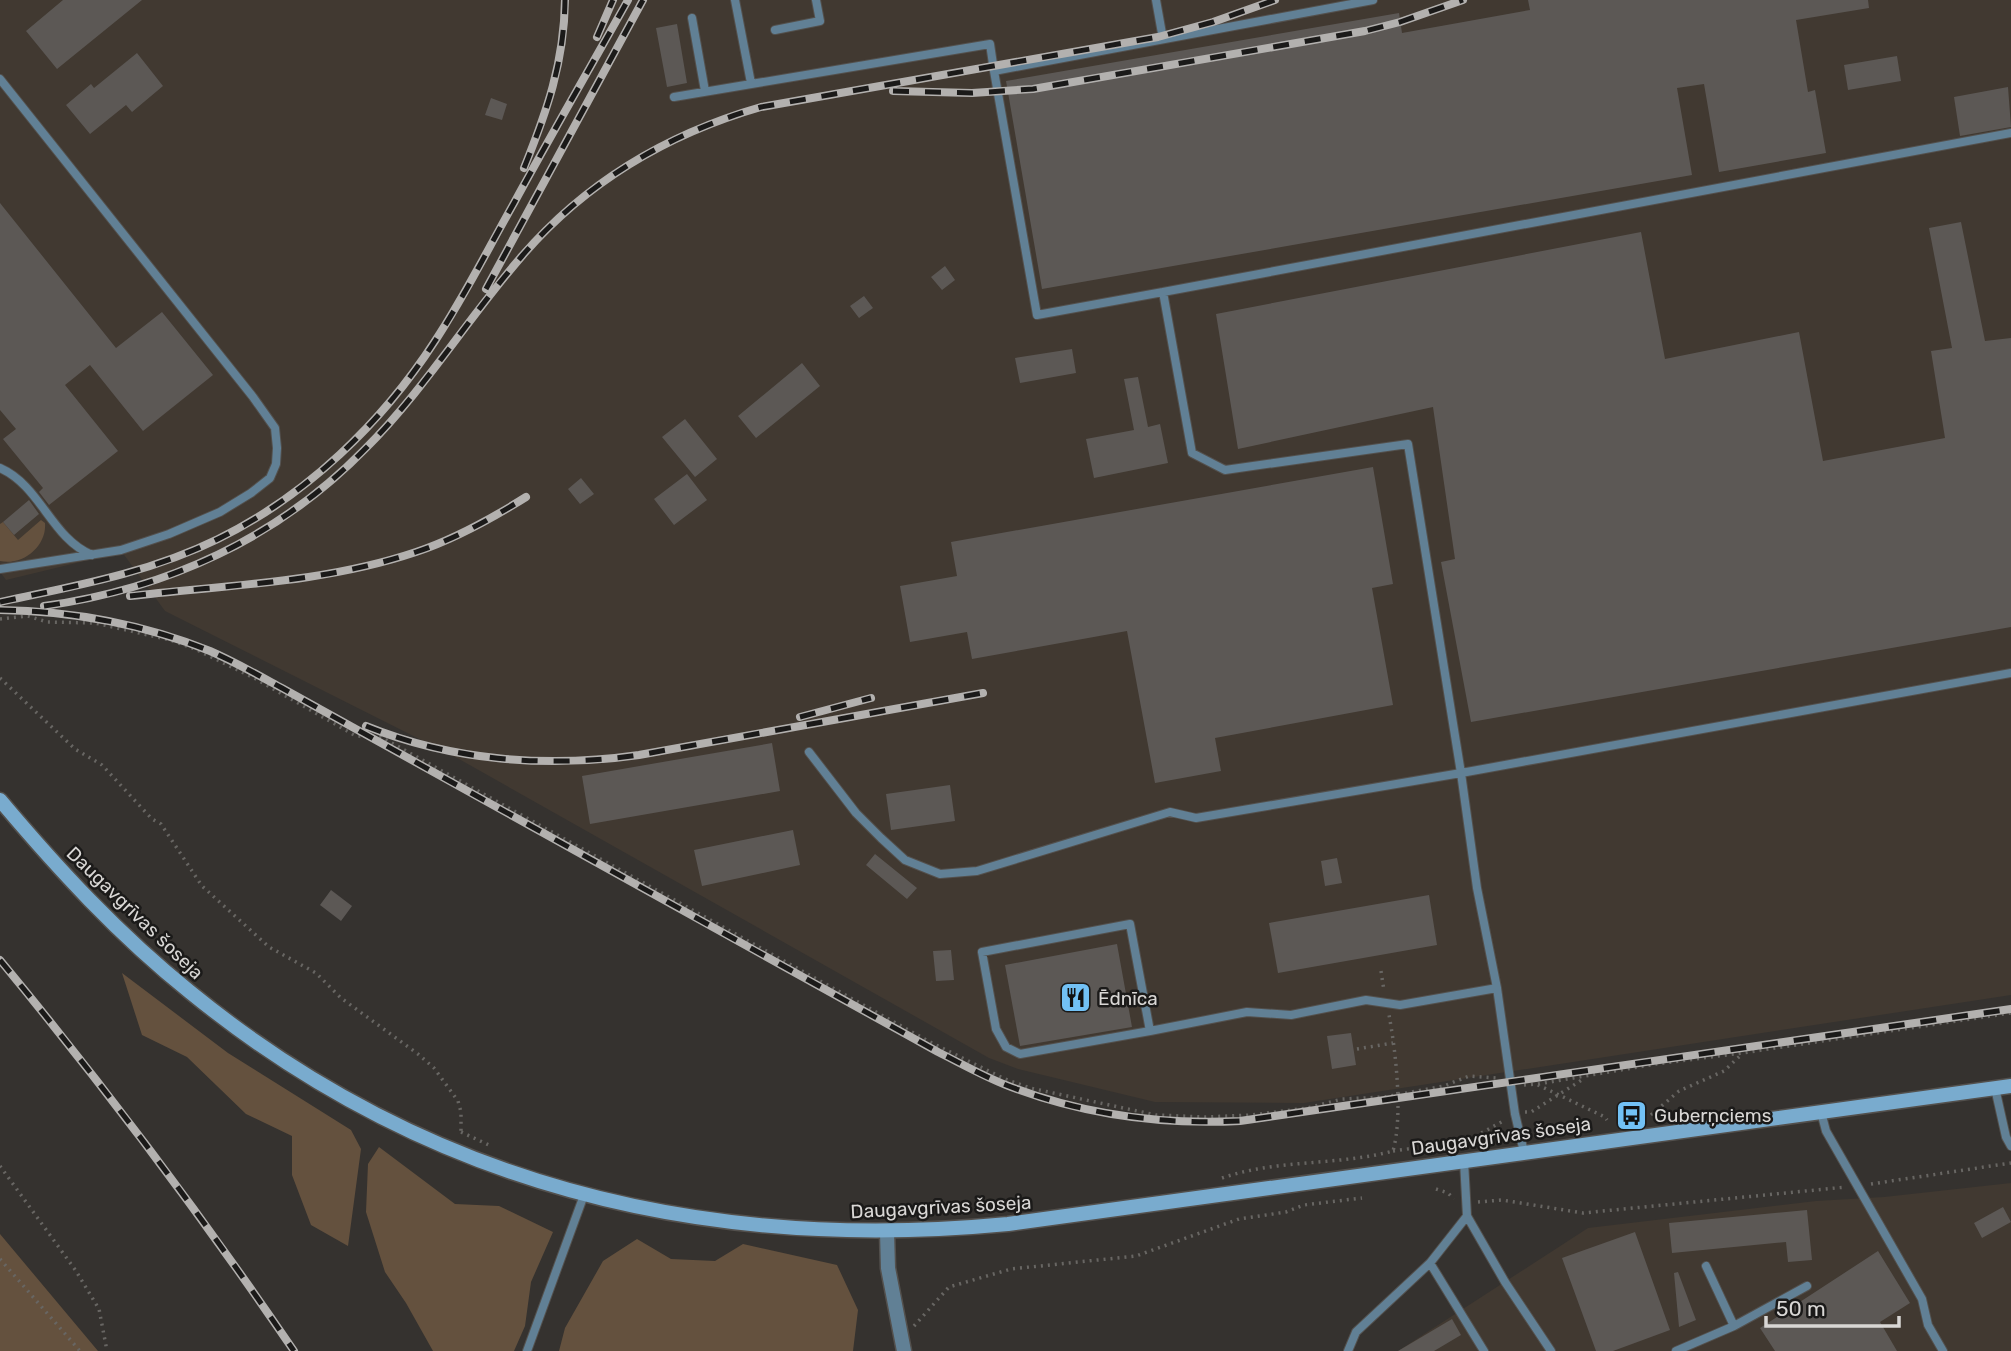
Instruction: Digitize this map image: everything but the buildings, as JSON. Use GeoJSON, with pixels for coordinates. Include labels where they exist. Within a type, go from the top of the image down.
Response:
{"type":"FeatureCollection","features":[{"type":"Feature","properties":{"kind":"main road","name":"Daugavgrīvas šoseja"},"geometry":{"type":"LineString","coordinates":[[0,800],[58,867],[109,920],[163,970],[285,1062],[344,1098],[462,1155],[544,1184],[645,1209],[714,1222],[785,1229],[887,1232],[1008,1224],[2011,1086]]}},
{"type":"Feature","properties":{"kind":"street"},"geometry":{"type":"LineString","coordinates":[[887,1232],[888,1268],[904,1351]]}},
{"type":"Feature","properties":{"kind":"lane"},"geometry":{"type":"LineString","coordinates":[[735,0],[751,83]]}},
{"type":"Feature","properties":{"kind":"lane"},"geometry":{"type":"LineString","coordinates":[[775,30],[820,21],[816,0]]}},
{"type":"Feature","properties":{"kind":"lane"},"geometry":{"type":"LineString","coordinates":[[1156,0],[1163,39]]}},
{"type":"Feature","properties":{"kind":"lane"},"geometry":{"type":"LineString","coordinates":[[994,71],[1373,0]]}},
{"type":"Feature","properties":{"kind":"lane"},"geometry":{"type":"LineString","coordinates":[[692,18],[705,91]]}},
{"type":"Feature","properties":{"kind":"lane"},"geometry":{"type":"LineString","coordinates":[[674,97],[990,44],[1037,315],[2011,133]]}},
{"type":"Feature","properties":{"kind":"lane"},"geometry":{"type":"LineString","coordinates":[[0,79],[275,428],[276,464],[270,478],[251,494],[220,512],[169,534],[121,550],[0,569]]}},
{"type":"Feature","properties":{"kind":"lane"},"geometry":{"type":"LineString","coordinates":[[1163,292],[1192,453],[1224,470],[1408,444],[1477,888],[1497,988],[1515,1114],[1524,1152]]}},
{"type":"Feature","properties":{"kind":"lane"},"geometry":{"type":"LineString","coordinates":[[0,468],[27,486],[62,534],[79,549],[92,555]]}},
{"type":"Feature","properties":{"kind":"lane"},"geometry":{"type":"LineString","coordinates":[[809,752],[856,813],[881,838],[905,860],[940,874],[977,871],[1170,813],[1196,818],[1461,773],[2011,673]]}},
{"type":"Feature","properties":{"kind":"lane"},"geometry":{"type":"LineString","coordinates":[[1150,1031],[1130,924],[982,952],[996,1029],[1006,1047],[1020,1054],[1150,1031],[1247,1012],[1291,1015],[1366,1000],[1399,1004],[1497,988]]}},
{"type":"Feature","properties":{"kind":"lane"},"geometry":{"type":"LineString","coordinates":[[1995,1088],[2006,1137],[2011,1146]]}},
{"type":"Feature","properties":{"kind":"lane"},"geometry":{"type":"LineString","coordinates":[[1821,1112],[1826,1131],[1922,1299],[1928,1325],[1943,1351]]}},
{"type":"Feature","properties":{"kind":"lane"},"geometry":{"type":"LineString","coordinates":[[1464,1161],[1467,1216],[1505,1282],[1551,1351]]}},
{"type":"Feature","properties":{"kind":"lane"},"geometry":{"type":"LineString","coordinates":[[527,1351],[584,1195]]}},
{"type":"Feature","properties":{"kind":"lane"},"geometry":{"type":"LineString","coordinates":[[1348,1351],[1356,1332],[1430,1263],[1467,1216]]}},
{"type":"Feature","properties":{"kind":"lane"},"geometry":{"type":"LineString","coordinates":[[1430,1263],[1484,1351]]}},
{"type":"Feature","properties":{"kind":"lane"},"geometry":{"type":"LineString","coordinates":[[1706,1266],[1734,1326]]}},
{"type":"Feature","properties":{"kind":"lane"},"geometry":{"type":"LineString","coordinates":[[1676,1351],[1734,1326],[1807,1286]]}},
{"type":"Feature","properties":{"kind":"path"},"geometry":{"type":"LineString","coordinates":[[0,619],[28,616],[47,622],[95,623],[170,640],[195,649],[254,678],[356,736],[382,737],[930,1042],[1005,1079],[1030,1088],[1156,1115],[1252,1115],[1307,1108],[1342,1099],[1385,1097],[1444,1086],[1469,1076],[1490,1077],[1522,1085],[1536,1084],[2011,1013]]}},
{"type":"Feature","properties":{"kind":"path"},"geometry":{"type":"LineString","coordinates":[[0,678],[75,749],[102,765],[152,819],[161,824],[202,886],[269,947],[316,973],[341,998],[434,1068],[447,1083],[461,1112],[464,1142],[462,1155]]}},
{"type":"Feature","properties":{"kind":"path"},"geometry":{"type":"LineString","coordinates":[[1392,1031],[1397,1094],[1397,1137],[1393,1151]]}},
{"type":"Feature","properties":{"kind":"path"},"geometry":{"type":"LineString","coordinates":[[1357,1049],[1393,1043]]}},
{"type":"Feature","properties":{"kind":"path"},"geometry":{"type":"LineString","coordinates":[[1651,1115],[1679,1091],[1724,1071],[1742,1054]]}},
{"type":"Feature","properties":{"kind":"path"},"geometry":{"type":"LineString","coordinates":[[1212,1181],[1237,1172],[1467,1141],[1515,1114],[1531,1112],[1587,1077]]}},
{"type":"Feature","properties":{"kind":"path"},"geometry":{"type":"LineString","coordinates":[[1536,1084],[1607,1120]]}},
{"type":"Feature","properties":{"kind":"path"},"geometry":{"type":"LineString","coordinates":[[461,1132],[496,1148]]}},
{"type":"Feature","properties":{"kind":"path"},"geometry":{"type":"LineString","coordinates":[[1436,1189],[1466,1203],[1502,1200],[1583,1213],[1858,1186],[2011,1163]]}},
{"type":"Feature","properties":{"kind":"path"},"geometry":{"type":"LineString","coordinates":[[0,1166],[76,1271],[99,1309],[107,1351]]}},
{"type":"Feature","properties":{"kind":"path"},"geometry":{"type":"LineString","coordinates":[[901,1334],[912,1328],[949,1287],[1010,1269],[1136,1256],[1239,1219],[1286,1212],[1304,1205],[1362,1198]]}},
{"type":"Feature","properties":{"kind":"path"},"geometry":{"type":"LineString","coordinates":[[0,1259],[80,1351]]}},
{"type":"Feature","properties":{"kind":"shaded area"},"geometry":{"type":"Polygon","coordinates":[[[0,0],[2011,0],[2011,995],[1304,1103],[1155,1102],[1018,1069],[989,1058],[459,759],[165,611],[122,552],[6,580],[0,572],[0,0]]]}},
{"type":"Feature","properties":{"kind":"shaded area"},"geometry":{"type":"Polygon","coordinates":[[[41,520],[45,523],[45,531],[32,552],[17,560],[0,561],[0,524],[3,522],[18,540],[41,520]]]}},
{"type":"Feature","properties":{"kind":"shaded area"},"geometry":{"type":"Polygon","coordinates":[[[122,973],[228,1053],[351,1130],[361,1149],[348,1246],[311,1225],[292,1175],[292,1136],[246,1114],[187,1057],[142,1035],[122,973]]]}},
{"type":"Feature","properties":{"kind":"shaded area"},"geometry":{"type":"Polygon","coordinates":[[[379,1147],[455,1204],[499,1206],[553,1232],[531,1282],[525,1326],[514,1351],[433,1351],[385,1272],[366,1212],[368,1164],[379,1147]]]}},
{"type":"Feature","properties":{"kind":"shaded area"},"geometry":{"type":"Polygon","coordinates":[[[2011,1183],[2011,1351],[1398,1351],[1588,1228],[1816,1201],[1884,1197],[2011,1183]]]}},
{"type":"Feature","properties":{"kind":"shaded area"},"geometry":{"type":"Polygon","coordinates":[[[0,1234],[98,1351],[0,1351],[0,1234]]]}},
{"type":"Feature","properties":{"kind":"shaded area"},"geometry":{"type":"Polygon","coordinates":[[[637,1239],[671,1259],[715,1261],[743,1244],[837,1265],[858,1310],[853,1351],[559,1351],[565,1328],[603,1261],[637,1239]]]}},
{"type":"Feature","properties":{"kind":"railway"},"geometry":{"type":"LineString","coordinates":[[524,168],[540,127],[558,66],[565,0]]}},
{"type":"Feature","properties":{"kind":"railway"},"geometry":{"type":"LineString","coordinates":[[597,37],[613,0]]}},
{"type":"Feature","properties":{"kind":"railway"},"geometry":{"type":"LineString","coordinates":[[0,602],[138,570],[192,551],[250,522],[282,501],[340,455],[391,400],[446,324],[628,0]]}},
{"type":"Feature","properties":{"kind":"railway"},"geometry":{"type":"LineString","coordinates":[[486,289],[643,0]]}},
{"type":"Feature","properties":{"kind":"railway"},"geometry":{"type":"LineString","coordinates":[[44,606],[134,587],[177,572],[258,533],[295,509],[331,481],[365,449],[407,403],[502,280],[547,229],[601,183],[661,146],[726,118],[761,107],[1158,37],[1213,22],[1275,0]]}},
{"type":"Feature","properties":{"kind":"railway"},"geometry":{"type":"LineString","coordinates":[[893,91],[972,93],[1033,89],[1365,31],[1463,0]]}},
{"type":"Feature","properties":{"kind":"railway"},"geometry":{"type":"LineString","coordinates":[[130,596],[274,582],[381,562],[445,541],[526,497]]}},
{"type":"Feature","properties":{"kind":"railway"},"geometry":{"type":"LineString","coordinates":[[0,610],[80,616],[133,626],[219,655],[980,1074],[1034,1095],[1092,1110],[1151,1119],[1240,1121],[2011,1009]]}},
{"type":"Feature","properties":{"kind":"railway"},"geometry":{"type":"LineString","coordinates":[[366,726],[399,738],[466,754],[535,761],[570,761],[639,755],[983,693]]}},
{"type":"Feature","properties":{"kind":"railway"},"geometry":{"type":"LineString","coordinates":[[800,717],[871,698]]}},
{"type":"Feature","properties":{"kind":"railway"},"geometry":{"type":"LineString","coordinates":[[0,960],[152,1152],[294,1351]]}},
{"type":"Feature","properties":{"kind":"place","name":"Ēdnīca"},"geometry":{"type":"Point","coordinates":[1075,998]}},
{"type":"Feature","properties":{"kind":"place","name":"Guberņciems"},"geometry":{"type":"Point","coordinates":[1631,1115]}}]}
